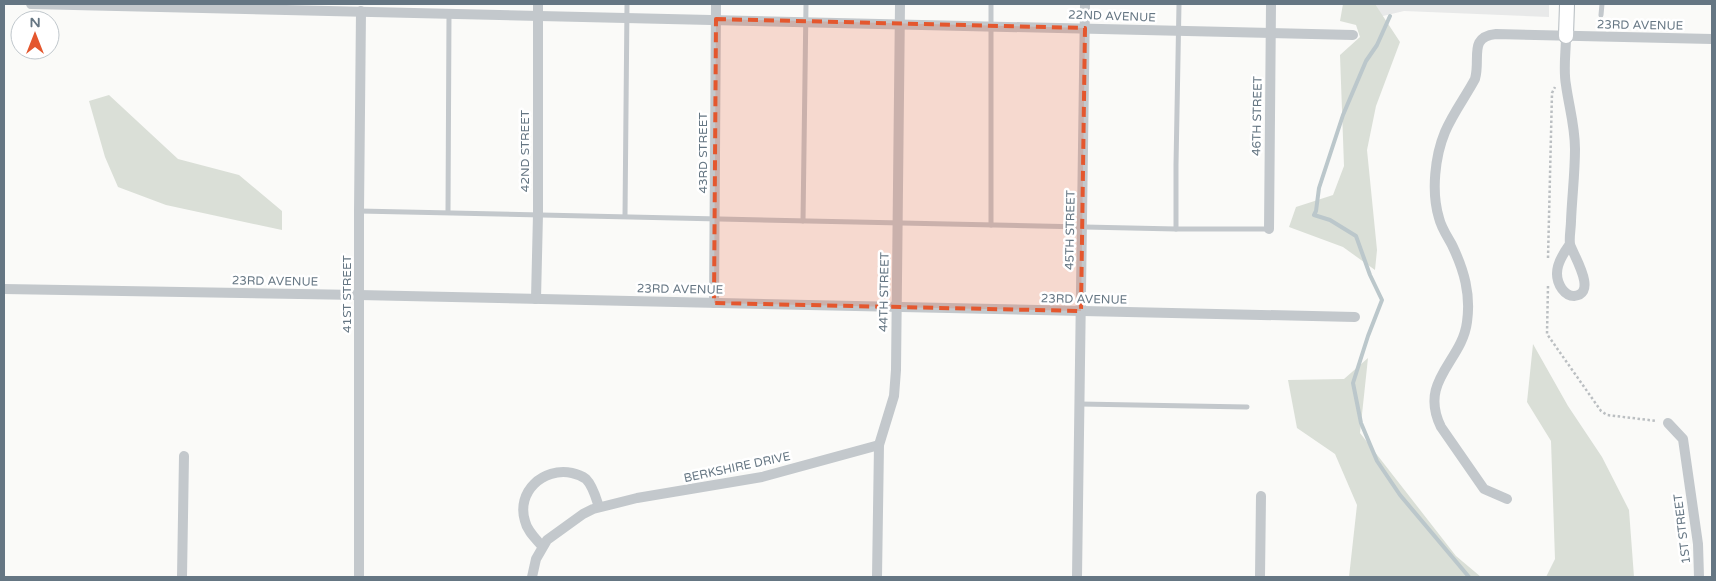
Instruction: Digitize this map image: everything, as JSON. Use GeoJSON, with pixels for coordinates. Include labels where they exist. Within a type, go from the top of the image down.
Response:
{"type":"FeatureCollection","features":[{"type":"Feature","properties":{"kind":"street","name":"22ND AVENUE"},"geometry":{"type":"LineString","coordinates":[[31,4],[180,5],[1352,35]]}},
{"type":"Feature","properties":{"kind":"street","name":"42ND STREET"},"geometry":{"type":"LineString","coordinates":[[536,299],[538,4]]}},
{"type":"Feature","properties":{"kind":"street","name":"43RD STREET"},"geometry":{"type":"LineString","coordinates":[[714,303],[716,4]]}},
{"type":"Feature","properties":{"kind":"street","name":"44TH STREET"},"geometry":{"type":"LineString","coordinates":[[877,577],[879,445],[891,411],[894,396],[900,4]]}},
{"type":"Feature","properties":{"kind":"street","name":"45TH STREET"},"geometry":{"type":"LineString","coordinates":[[1077,577],[1085,4]]}},
{"type":"Feature","properties":{"kind":"street","name":"46TH STREET"},"geometry":{"type":"LineString","coordinates":[[1269,229],[1271,4]]}},
{"type":"Feature","properties":{"kind":"street"},"geometry":{"type":"LineString","coordinates":[[1567,4],[1565,83],[1574,127],[1575,151],[1570,244]]}},
{"type":"Feature","properties":{"kind":"street","name":"41ST STREET"},"geometry":{"type":"LineString","coordinates":[[358,577],[361,11]]}},
{"type":"Feature","properties":{"kind":"street","name":"23RD AVENUE"},"geometry":{"type":"LineString","coordinates":[[1507,499],[1484,489],[1440,427],[1436,418],[1434,400],[1439,379],[1466,328],[1469,306],[1464,273],[1438,218],[1435,191],[1437,162],[1446,130],[1475,78],[1477,52],[1481,39],[1485,35],[1496,34],[1712,39]]}},
{"type":"Feature","properties":{"kind":"street","name":"23RD AVENUE"},"geometry":{"type":"LineString","coordinates":[[4,289],[1355,317]]}},
{"type":"Feature","properties":{"kind":"street","name":"1ST STREET"},"geometry":{"type":"LineString","coordinates":[[1668,423],[1683,439],[1698,544],[1699,577]]}},
{"type":"Feature","properties":{"kind":"street","name":"BERKSHIRE DRIVE"},"geometry":{"type":"LineString","coordinates":[[542,546],[547,540],[576,519],[598,507],[637,498],[762,477],[879,445]]}},
{"type":"Feature","properties":{"kind":"street"},"geometry":{"type":"LineString","coordinates":[[182,577],[184,456]]}},
{"type":"Feature","properties":{"kind":"street"},"geometry":{"type":"LineString","coordinates":[[532,577],[536,559],[542,546],[528,530],[524,521],[523,502],[532,486],[552,473],[562,472],[579,475],[586,479],[591,486],[598,507]]}},
{"type":"Feature","properties":{"kind":"street"},"geometry":{"type":"LineString","coordinates":[[1260,577],[1261,496]]}},
{"type":"Feature","properties":{"kind":"lane"},"geometry":{"type":"LineString","coordinates":[[625,216],[627,4]]}},
{"type":"Feature","properties":{"kind":"lane"},"geometry":{"type":"LineString","coordinates":[[803,221],[806,4]]}},
{"type":"Feature","properties":{"kind":"lane"},"geometry":{"type":"LineString","coordinates":[[991,4],[991,225]]}},
{"type":"Feature","properties":{"kind":"lane"},"geometry":{"type":"LineString","coordinates":[[1176,229],[1179,4]]}},
{"type":"Feature","properties":{"kind":"lane"},"geometry":{"type":"LineString","coordinates":[[1601,15],[1602,4]]}},
{"type":"Feature","properties":{"kind":"lane"},"geometry":{"type":"LineString","coordinates":[[448,212],[449,13]]}},
{"type":"Feature","properties":{"kind":"lane"},"geometry":{"type":"LineString","coordinates":[[359,210],[1176,229],[1269,229]]}},
{"type":"Feature","properties":{"kind":"lane"},"geometry":{"type":"LineString","coordinates":[[1080,404],[1247,408]]}},
{"type":"Feature","properties":{"kind":"highlighted area"},"geometry":{"type":"Polygon","coordinates":[[[716,19],[1085,28],[1081,311],[714,303],[716,19]]]}},
{"type":"Feature","properties":{"kind":"shaded area"},"geometry":{"type":"Polygon","coordinates":[[[1343,4],[1375,4],[1400,42],[1376,106],[1367,150],[1377,250],[1375,270],[1343,247],[1289,227],[1296,207],[1333,195],[1344,166],[1340,55],[1360,37],[1356,25],[1340,21],[1343,4]]]}},
{"type":"Feature","properties":{"kind":"shaded area"},"geometry":{"type":"Polygon","coordinates":[[[1363,4],[1549,4],[1549,17],[1404,11],[1362,21],[1363,4]]]}},
{"type":"Feature","properties":{"kind":"shaded area"},"geometry":{"type":"Polygon","coordinates":[[[109,95],[178,159],[239,175],[282,211],[282,230],[166,205],[118,187],[105,157],[89,101],[109,95]]]}},
{"type":"Feature","properties":{"kind":"shaded area"},"geometry":{"type":"Polygon","coordinates":[[[1533,344],[1568,406],[1602,457],[1629,510],[1634,577],[1546,577],[1555,559],[1551,441],[1527,402],[1533,344]]]}},
{"type":"Feature","properties":{"kind":"shaded area"},"geometry":{"type":"Polygon","coordinates":[[[1368,358],[1360,433],[1456,556],[1481,577],[1349,577],[1357,505],[1335,454],[1297,428],[1288,380],[1344,379],[1368,358]]]}},
{"type":"Feature","properties":{"kind":"waterway"},"geometry":{"type":"LineString","coordinates":[[1390,16],[1377,45],[1366,61],[1343,115],[1319,188],[1314,215],[1330,220],[1356,236],[1370,275],[1382,300],[1353,383],[1361,423],[1377,461],[1400,495],[1469,577]]}}]}
